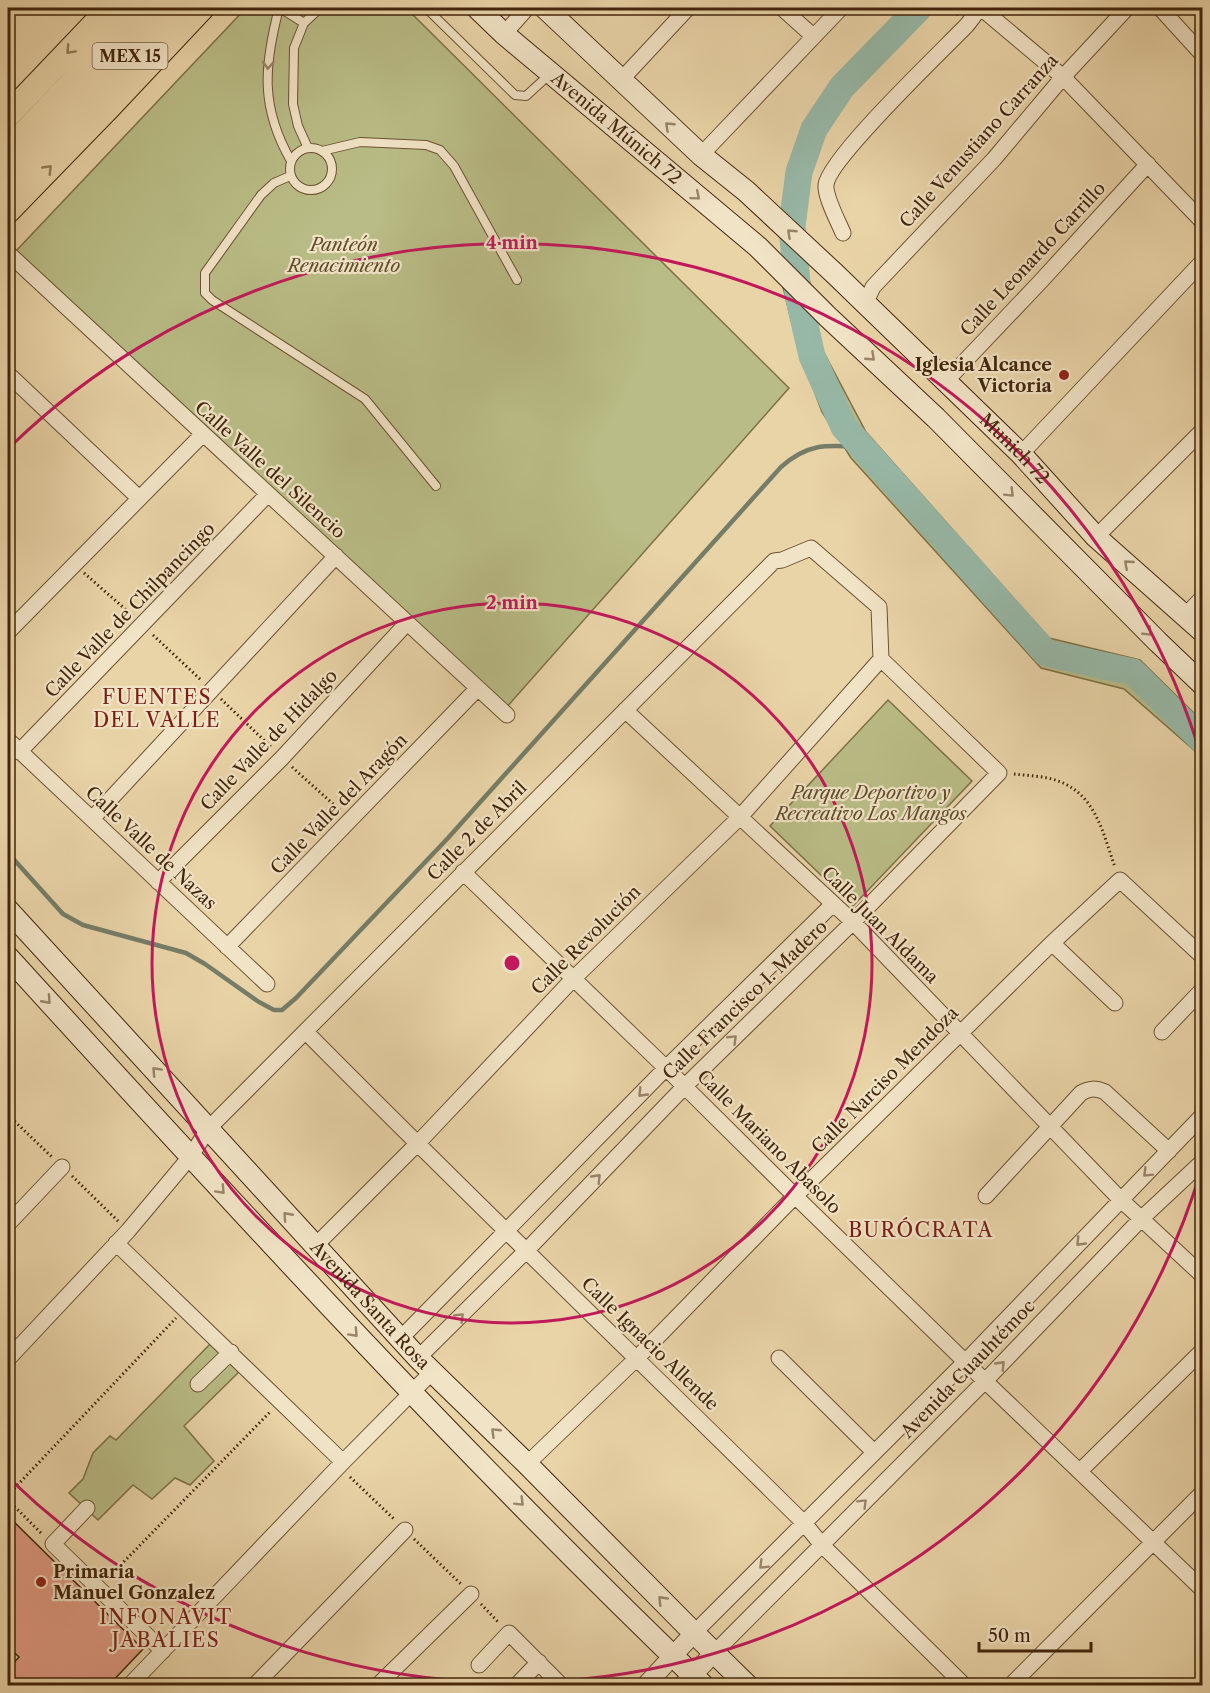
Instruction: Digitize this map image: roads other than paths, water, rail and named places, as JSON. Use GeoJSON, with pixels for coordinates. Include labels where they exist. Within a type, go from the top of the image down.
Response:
{"type":"FeatureCollection","features":[{"type":"Feature","properties":{"kind":"highway"},"geometry":{"type":"LineString","coordinates":[[8,116],[110,8]]}},
{"type":"Feature","properties":{"kind":"highway","name":"MEX 15"},"geometry":{"type":"LineString","coordinates":[[8,184],[143,8]]}},
{"type":"Feature","properties":{"kind":"highway","name":"MEX 15"},"geometry":{"type":"LineString","coordinates":[[8,150],[76,97],[175,8]]}},
{"type":"Feature","properties":{"kind":"highway"},"geometry":{"type":"LineString","coordinates":[[8,211],[202,8]]}},
{"type":"Feature","properties":{"kind":"main road","name":"Avenida Múnich 72"},"geometry":{"type":"LineString","coordinates":[[477,8],[504,34],[758,248]]}},
{"type":"Feature","properties":{"kind":"main road","name":"Avenida Múnich 72"},"geometry":{"type":"LineString","coordinates":[[545,8],[701,155],[746,191]]}},
{"type":"Feature","properties":{"kind":"main road","name":"Munich 72"},"geometry":{"type":"LineString","coordinates":[[746,191],[947,380],[1022,454],[1096,537],[1203,631]]}},
{"type":"Feature","properties":{"kind":"main road","name":"Munich 72"},"geometry":{"type":"LineString","coordinates":[[758,248],[936,418],[1200,680]]}},
{"type":"Feature","properties":{"kind":"main road","name":"Avenida Santa Rosa"},"geometry":{"type":"LineString","coordinates":[[8,910],[400,1339],[748,1686]]}},
{"type":"Feature","properties":{"kind":"main road","name":"Avenida Santa Rosa"},"geometry":{"type":"LineString","coordinates":[[8,957],[410,1393],[673,1655],[693,1682]]}},
{"type":"Feature","properties":{"kind":"street"},"geometry":{"type":"LineString","coordinates":[[504,34],[527,8]]}},
{"type":"Feature","properties":{"kind":"street"},"geometry":{"type":"LineString","coordinates":[[621,80],[688,8]]}},
{"type":"Feature","properties":{"kind":"street"},"geometry":{"type":"LineString","coordinates":[[782,8],[813,36]]}},
{"type":"Feature","properties":{"kind":"street"},"geometry":{"type":"LineString","coordinates":[[701,155],[841,8]]}},
{"type":"Feature","properties":{"kind":"street"},"geometry":{"type":"LineString","coordinates":[[843,233],[827,192],[828,177],[862,132],[967,26],[980,8],[1063,77],[1203,221]]}},
{"type":"Feature","properties":{"kind":"street","name":"Calle Venustiano Carranza"},"geometry":{"type":"LineString","coordinates":[[865,304],[873,287],[994,159],[1063,77],[1127,8]]}},
{"type":"Feature","properties":{"kind":"street"},"geometry":{"type":"LineString","coordinates":[[1160,8],[1203,54]]}},
{"type":"Feature","properties":{"kind":"street","name":"Calle Leonardo Carrillo"},"geometry":{"type":"LineString","coordinates":[[947,380],[1148,165]]}},
{"type":"Feature","properties":{"kind":"street","name":"Calle Valle del Silencio"},"geometry":{"type":"LineString","coordinates":[[8,253],[507,715]]}},
{"type":"Feature","properties":{"kind":"street"},"geometry":{"type":"LineString","coordinates":[[1022,454],[1203,262]]}},
{"type":"Feature","properties":{"kind":"street"},"geometry":{"type":"LineString","coordinates":[[8,374],[139,498]]}},
{"type":"Feature","properties":{"kind":"street"},"geometry":{"type":"LineString","coordinates":[[1096,537],[1203,431]]}},
{"type":"Feature","properties":{"kind":"street"},"geometry":{"type":"LineString","coordinates":[[8,632],[202,435]]}},
{"type":"Feature","properties":{"kind":"street","name":"Calle Valle de Chilpancingo"},"geometry":{"type":"LineString","coordinates":[[19,752],[268,494]]}},
{"type":"Feature","properties":{"kind":"street","name":"Calle 2 de Abril"},"geometry":{"type":"LineString","coordinates":[[8,1359],[116,1243],[190,1157],[208,1128],[774,561],[811,548],[879,607],[881,659]]}},
{"type":"Feature","properties":{"kind":"street"},"geometry":{"type":"LineString","coordinates":[[92,819],[336,556]]}},
{"type":"Feature","properties":{"kind":"street"},"geometry":{"type":"LineString","coordinates":[[1186,615],[1203,598]]}},
{"type":"Feature","properties":{"kind":"street","name":"Calle Valle de Hidalgo"},"geometry":{"type":"LineString","coordinates":[[158,882],[282,758],[406,622]]}},
{"type":"Feature","properties":{"kind":"street","name":"Calle Francisco I. Madero"},"geometry":{"type":"LineString","coordinates":[[129,1686],[410,1393],[425,1365],[526,1251],[685,1086],[853,922],[999,773],[881,659]]}},
{"type":"Feature","properties":{"kind":"street","name":"Calle Revolución"},"geometry":{"type":"LineString","coordinates":[[315,1246],[417,1144],[574,978],[740,817],[881,659]]}},
{"type":"Feature","properties":{"kind":"street","name":"Calle Valle del Aragón"},"geometry":{"type":"LineString","coordinates":[[227,947],[478,688]]}},
{"type":"Feature","properties":{"kind":"street","name":"Calle Juan Aldama"},"geometry":{"type":"LineString","coordinates":[[625,710],[853,922],[1120,1199],[1203,1275]]}},
{"type":"Feature","properties":{"kind":"street","name":"Calle Valle de Nazas"},"geometry":{"type":"LineString","coordinates":[[8,740],[267,984]]}},
{"type":"Feature","properties":{"kind":"street","name":"Calle Mariano Abasolo"},"geometry":{"type":"LineString","coordinates":[[463,872],[985,1381],[1203,1589]]}},
{"type":"Feature","properties":{"kind":"street","name":"Calle Narciso Mendoza"},"geometry":{"type":"LineString","coordinates":[[527,1464],[637,1358],[795,1196],[960,1033],[1120,880],[1203,956]]}},
{"type":"Feature","properties":{"kind":"street","name":"Calle Francisco I. Madero"},"geometry":{"type":"LineString","coordinates":[[400,1339],[666,1068],[832,904]]}},
{"type":"Feature","properties":{"kind":"street"},"geometry":{"type":"LineString","coordinates":[[1052,944],[1115,1003]]}},
{"type":"Feature","properties":{"kind":"street"},"geometry":{"type":"LineString","coordinates":[[1162,1032],[1203,990]]}},
{"type":"Feature","properties":{"kind":"street","name":"Calle Ignacio Allende"},"geometry":{"type":"LineString","coordinates":[[306,1032],[966,1686]]}},
{"type":"Feature","properties":{"kind":"street"},"geometry":{"type":"LineString","coordinates":[[986,1196],[1081,1093],[1089,1088],[1105,1092],[1169,1151]]}},
{"type":"Feature","properties":{"kind":"street","name":"Avenida Cuauhtémoc"},"geometry":{"type":"LineString","coordinates":[[694,1633],[966,1361],[1120,1199],[1203,1116]]}},
{"type":"Feature","properties":{"kind":"street","name":"Avenida Cuauhtémoc"},"geometry":{"type":"LineString","coordinates":[[715,1652],[985,1381],[1141,1219],[1203,1162]]}},
{"type":"Feature","properties":{"kind":"street"},"geometry":{"type":"LineString","coordinates":[[8,1224],[62,1167]]}},
{"type":"Feature","properties":{"kind":"street"},"geometry":{"type":"LineString","coordinates":[[116,1243],[343,1462]]}},
{"type":"Feature","properties":{"kind":"street"},"geometry":{"type":"LineString","coordinates":[[1080,1471],[1203,1351]]}},
{"type":"Feature","properties":{"kind":"street"},"geometry":{"type":"LineString","coordinates":[[198,1384],[231,1352]]}},
{"type":"Feature","properties":{"kind":"street"},"geometry":{"type":"LineString","coordinates":[[778,1358],[874,1452]]}},
{"type":"Feature","properties":{"kind":"street"},"geometry":{"type":"LineString","coordinates":[[1010,1686],[1203,1493]]}},
{"type":"Feature","properties":{"kind":"street"},"geometry":{"type":"LineString","coordinates":[[87,1508],[53,1544],[163,1651]]}},
{"type":"Feature","properties":{"kind":"street"},"geometry":{"type":"LineString","coordinates":[[254,1686],[405,1530]]}},
{"type":"Feature","properties":{"kind":"street"},"geometry":{"type":"LineString","coordinates":[[377,1686],[471,1594]]}},
{"type":"Feature","properties":{"kind":"street"},"geometry":{"type":"LineString","coordinates":[[479,1665],[509,1633],[562,1686]]}},
{"type":"Feature","properties":{"kind":"street"},"geometry":{"type":"LineString","coordinates":[[645,1686],[694,1633]]}},
{"type":"Feature","properties":{"kind":"street"},"geometry":{"type":"LineString","coordinates":[[693,1682],[715,1652]]}},
{"type":"Feature","properties":{"kind":"street"},"geometry":{"type":"LineString","coordinates":[[516,1686],[539,1662]]}},
{"type":"Feature","properties":{"kind":"lane"},"geometry":{"type":"LineString","coordinates":[[304,23],[280,8],[267,65],[268,103],[278,139],[291,161],[290,176],[294,183],[306,190],[314,191],[327,184],[331,177],[331,163],[322,151]]}},
{"type":"Feature","properties":{"kind":"lane"},"geometry":{"type":"LineString","coordinates":[[308,148],[298,126],[293,104],[294,48],[304,23],[320,8]]}},
{"type":"Feature","properties":{"kind":"lane"},"geometry":{"type":"LineString","coordinates":[[426,8],[515,95],[526,96],[551,73]]}},
{"type":"Feature","properties":{"kind":"lane"},"geometry":{"type":"LineString","coordinates":[[291,161],[301,150],[308,148],[322,151],[360,142],[426,145],[440,150],[454,166],[517,280]]}},
{"type":"Feature","properties":{"kind":"lane"},"geometry":{"type":"LineString","coordinates":[[290,176],[274,183],[261,195],[205,273],[205,293],[212,300],[365,399],[436,486]]}},
{"type":"Feature","properties":{"kind":"waterway"},"geometry":{"type":"LineString","coordinates":[[919,8],[842,87],[814,129],[799,172],[792,226],[798,295],[812,356],[844,427],[1046,653],[1133,672],[1202,740]]}},
{"type":"Feature","properties":{"kind":"waterway"},"geometry":{"type":"LineString","coordinates":[[8,853],[63,914],[83,925],[186,953],[259,1002],[274,1010],[282,1010],[448,838],[781,467],[800,453],[818,447],[861,447]]}},
{"type":"Feature","properties":{"kind":"place","name":"Iglesia Alcance Victoria"},"geometry":{"type":"Point","coordinates":[1064,375]}},
{"type":"Feature","properties":{"kind":"place","name":"Primaria Manuel Gonzalez"},"geometry":{"type":"Point","coordinates":[41,1582]}},
{"type":"Feature","properties":{"kind":"district","name":"FUENTES DEL VALLE"},"geometry":{"type":"Point","coordinates":[157,708]}},
{"type":"Feature","properties":{"kind":"district","name":"BURÓCRATA"},"geometry":{"type":"Point","coordinates":[921,1230]}},
{"type":"Feature","properties":{"kind":"district","name":"INFONAVIT JABALIES"},"geometry":{"type":"Point","coordinates":[166,1628]}},
{"type":"Feature","properties":{"kind":"park label","name":"Panteón Renacimiento"},"geometry":{"type":"Point","coordinates":[344,255]}},
{"type":"Feature","properties":{"kind":"park label","name":"Parque Deportivo y Recreativo Los Mangos"},"geometry":{"type":"Point","coordinates":[871,803]}}]}
